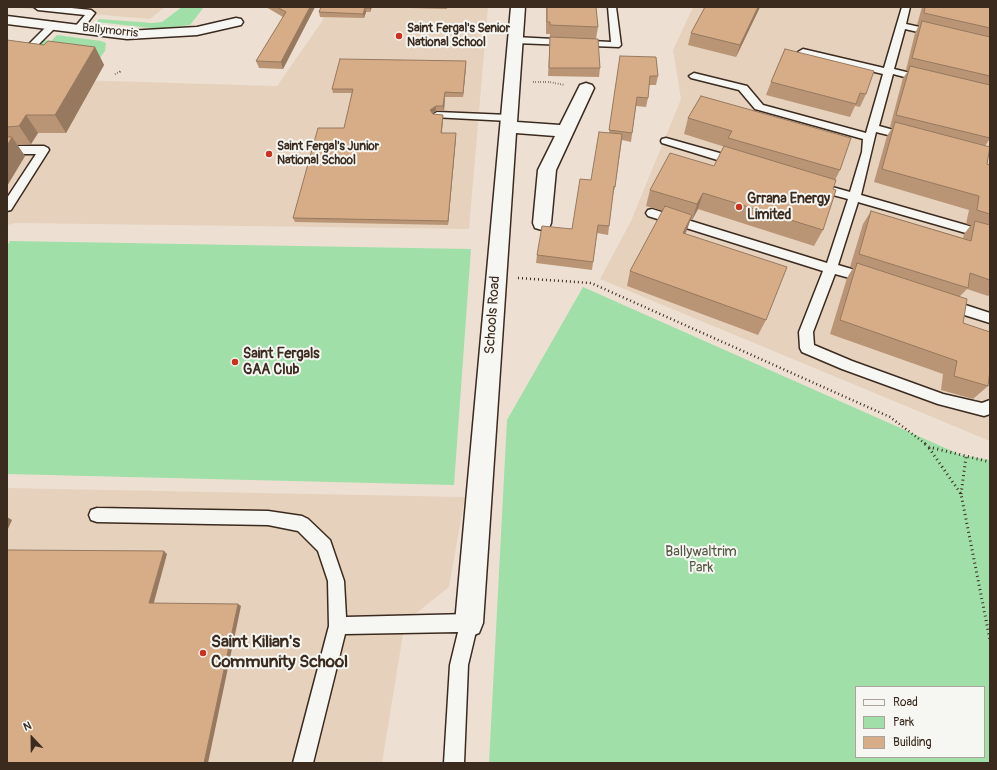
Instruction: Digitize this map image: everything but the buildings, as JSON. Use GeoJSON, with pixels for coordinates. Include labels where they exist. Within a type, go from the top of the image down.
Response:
{"type":"FeatureCollection","features":[{"type":"Feature","properties":{"kind":"street","name":"Schools Road"},"geometry":{"type":"LineString","coordinates":[[469,623],[518,7]]}},
{"type":"Feature","properties":{"kind":"street","name":"Ballymorris"},"geometry":{"type":"LineString","coordinates":[[7,20],[127,35],[197,31],[236,22]]}},
{"type":"Feature","properties":{"kind":"street"},"geometry":{"type":"LineString","coordinates":[[542,223],[547,170],[586,88]]}},
{"type":"Feature","properties":{"kind":"street"},"geometry":{"type":"LineString","coordinates":[[509,122],[565,131]]}},
{"type":"Feature","properties":{"kind":"lane"},"geometry":{"type":"LineString","coordinates":[[38,7],[92,13],[79,28]]}},
{"type":"Feature","properties":{"kind":"lane"},"geometry":{"type":"LineString","coordinates":[[515,40],[616,44],[612,7]]}},
{"type":"Feature","properties":{"kind":"lane"},"geometry":{"type":"LineString","coordinates":[[906,7],[854,198],[831,268],[806,332],[807,348],[847,365],[943,400],[984,410],[990,406]]}},
{"type":"Feature","properties":{"kind":"lane"},"geometry":{"type":"LineString","coordinates":[[24,54],[52,25]]}},
{"type":"Feature","properties":{"kind":"lane"},"geometry":{"type":"LineString","coordinates":[[900,25],[943,35]]}},
{"type":"Feature","properties":{"kind":"lane"},"geometry":{"type":"LineString","coordinates":[[803,52],[937,82]]}},
{"type":"Feature","properties":{"kind":"lane"},"geometry":{"type":"LineString","coordinates":[[694,76],[743,88],[760,107],[871,133],[918,140]]}},
{"type":"Feature","properties":{"kind":"lane"},"geometry":{"type":"LineString","coordinates":[[437,115],[509,122]]}},
{"type":"Feature","properties":{"kind":"lane"},"geometry":{"type":"LineString","coordinates":[[666,141],[750,166]]}},
{"type":"Feature","properties":{"kind":"lane"},"geometry":{"type":"LineString","coordinates":[[7,150],[44,150],[7,207]]}},
{"type":"Feature","properties":{"kind":"lane"},"geometry":{"type":"LineString","coordinates":[[804,183],[990,236]]}},
{"type":"Feature","properties":{"kind":"lane"},"geometry":{"type":"LineString","coordinates":[[652,213],[815,266],[849,272],[879,282]]}},
{"type":"Feature","properties":{"kind":"lane"},"geometry":{"type":"LineString","coordinates":[[938,301],[990,318]]}},
{"type":"Feature","properties":{"kind":"lane"},"geometry":{"type":"LineString","coordinates":[[97,515],[268,518],[302,524],[324,546],[336,582],[338,626],[303,763]]}},
{"type":"Feature","properties":{"kind":"lane"},"geometry":{"type":"LineString","coordinates":[[338,626],[469,623],[459,665],[454,763]]}},
{"type":"Feature","properties":{"kind":"path"},"geometry":{"type":"LineString","coordinates":[[115,74],[121,71],[119,73]]}},
{"type":"Feature","properties":{"kind":"path"},"geometry":{"type":"LineString","coordinates":[[512,82],[549,82],[586,88]]}},
{"type":"Feature","properties":{"kind":"path"},"geometry":{"type":"LineString","coordinates":[[496,276],[591,283],[890,417],[928,447],[961,494]]}},
{"type":"Feature","properties":{"kind":"path"},"geometry":{"type":"LineString","coordinates":[[928,447],[966,458],[990,462]]}},
{"type":"Feature","properties":{"kind":"path"},"geometry":{"type":"LineString","coordinates":[[966,458],[961,494],[990,640]]}},
{"type":"Feature","properties":{"kind":"shaded area"},"geometry":{"type":"Polygon","coordinates":[[[7,7],[165,7],[150,19],[7,7]]]}},
{"type":"Feature","properties":{"kind":"shaded area","name":"Saint Fergal's Junior National School"},"geometry":{"type":"Polygon","coordinates":[[[320,7],[488,7],[469,229],[16,223],[7,225],[7,78],[277,86],[323,20],[320,7]]]}},
{"type":"Feature","properties":{"kind":"shaded area"},"geometry":{"type":"Polygon","coordinates":[[[693,7],[990,7],[990,441],[600,279],[631,221],[681,99],[673,50],[693,7]]]}},
{"type":"Feature","properties":{"kind":"shaded area","name":"Saint Kilian's Community School"},"geometry":{"type":"Polygon","coordinates":[[[7,488],[465,497],[449,587],[405,622],[382,763],[7,763],[7,488]]]}},
{"type":"Feature","properties":{"kind":"green space"},"geometry":{"type":"Polygon","coordinates":[[[182,7],[204,7],[190,25],[159,29],[97,22],[99,19],[152,23],[162,22],[182,7]]]}},
{"type":"Feature","properties":{"kind":"green space"},"geometry":{"type":"Polygon","coordinates":[[[57,35],[101,41],[106,43],[105,51],[100,58],[60,54],[38,46],[44,40],[51,41],[57,35]]]}},
{"type":"Feature","properties":{"kind":"green space","name":"Saint Fergals GAA Club"},"geometry":{"type":"Polygon","coordinates":[[[10,241],[471,249],[454,485],[7,474],[7,246],[10,241]]]}},
{"type":"Feature","properties":{"kind":"green space","name":"Ballywaltrim Park"},"geometry":{"type":"Polygon","coordinates":[[[583,287],[961,455],[990,460],[990,763],[489,763],[507,420],[583,287]]]}},
{"type":"Feature","properties":{"kind":"place","name":"Saint Fergal's Senior National School"},"geometry":{"type":"Point","coordinates":[399,36]}},
{"type":"Feature","properties":{"kind":"place","name":"Saint Fergal's Junior National School"},"geometry":{"type":"Point","coordinates":[269,154]}},
{"type":"Feature","properties":{"kind":"place","name":"Grrana Energy Limited"},"geometry":{"type":"Point","coordinates":[739,207]}},
{"type":"Feature","properties":{"kind":"place","name":"Saint Fergals GAA Club"},"geometry":{"type":"Point","coordinates":[235,362]}},
{"type":"Feature","properties":{"kind":"place","name":"Saint Kilian's Community School"},"geometry":{"type":"Point","coordinates":[203,653]}}]}
